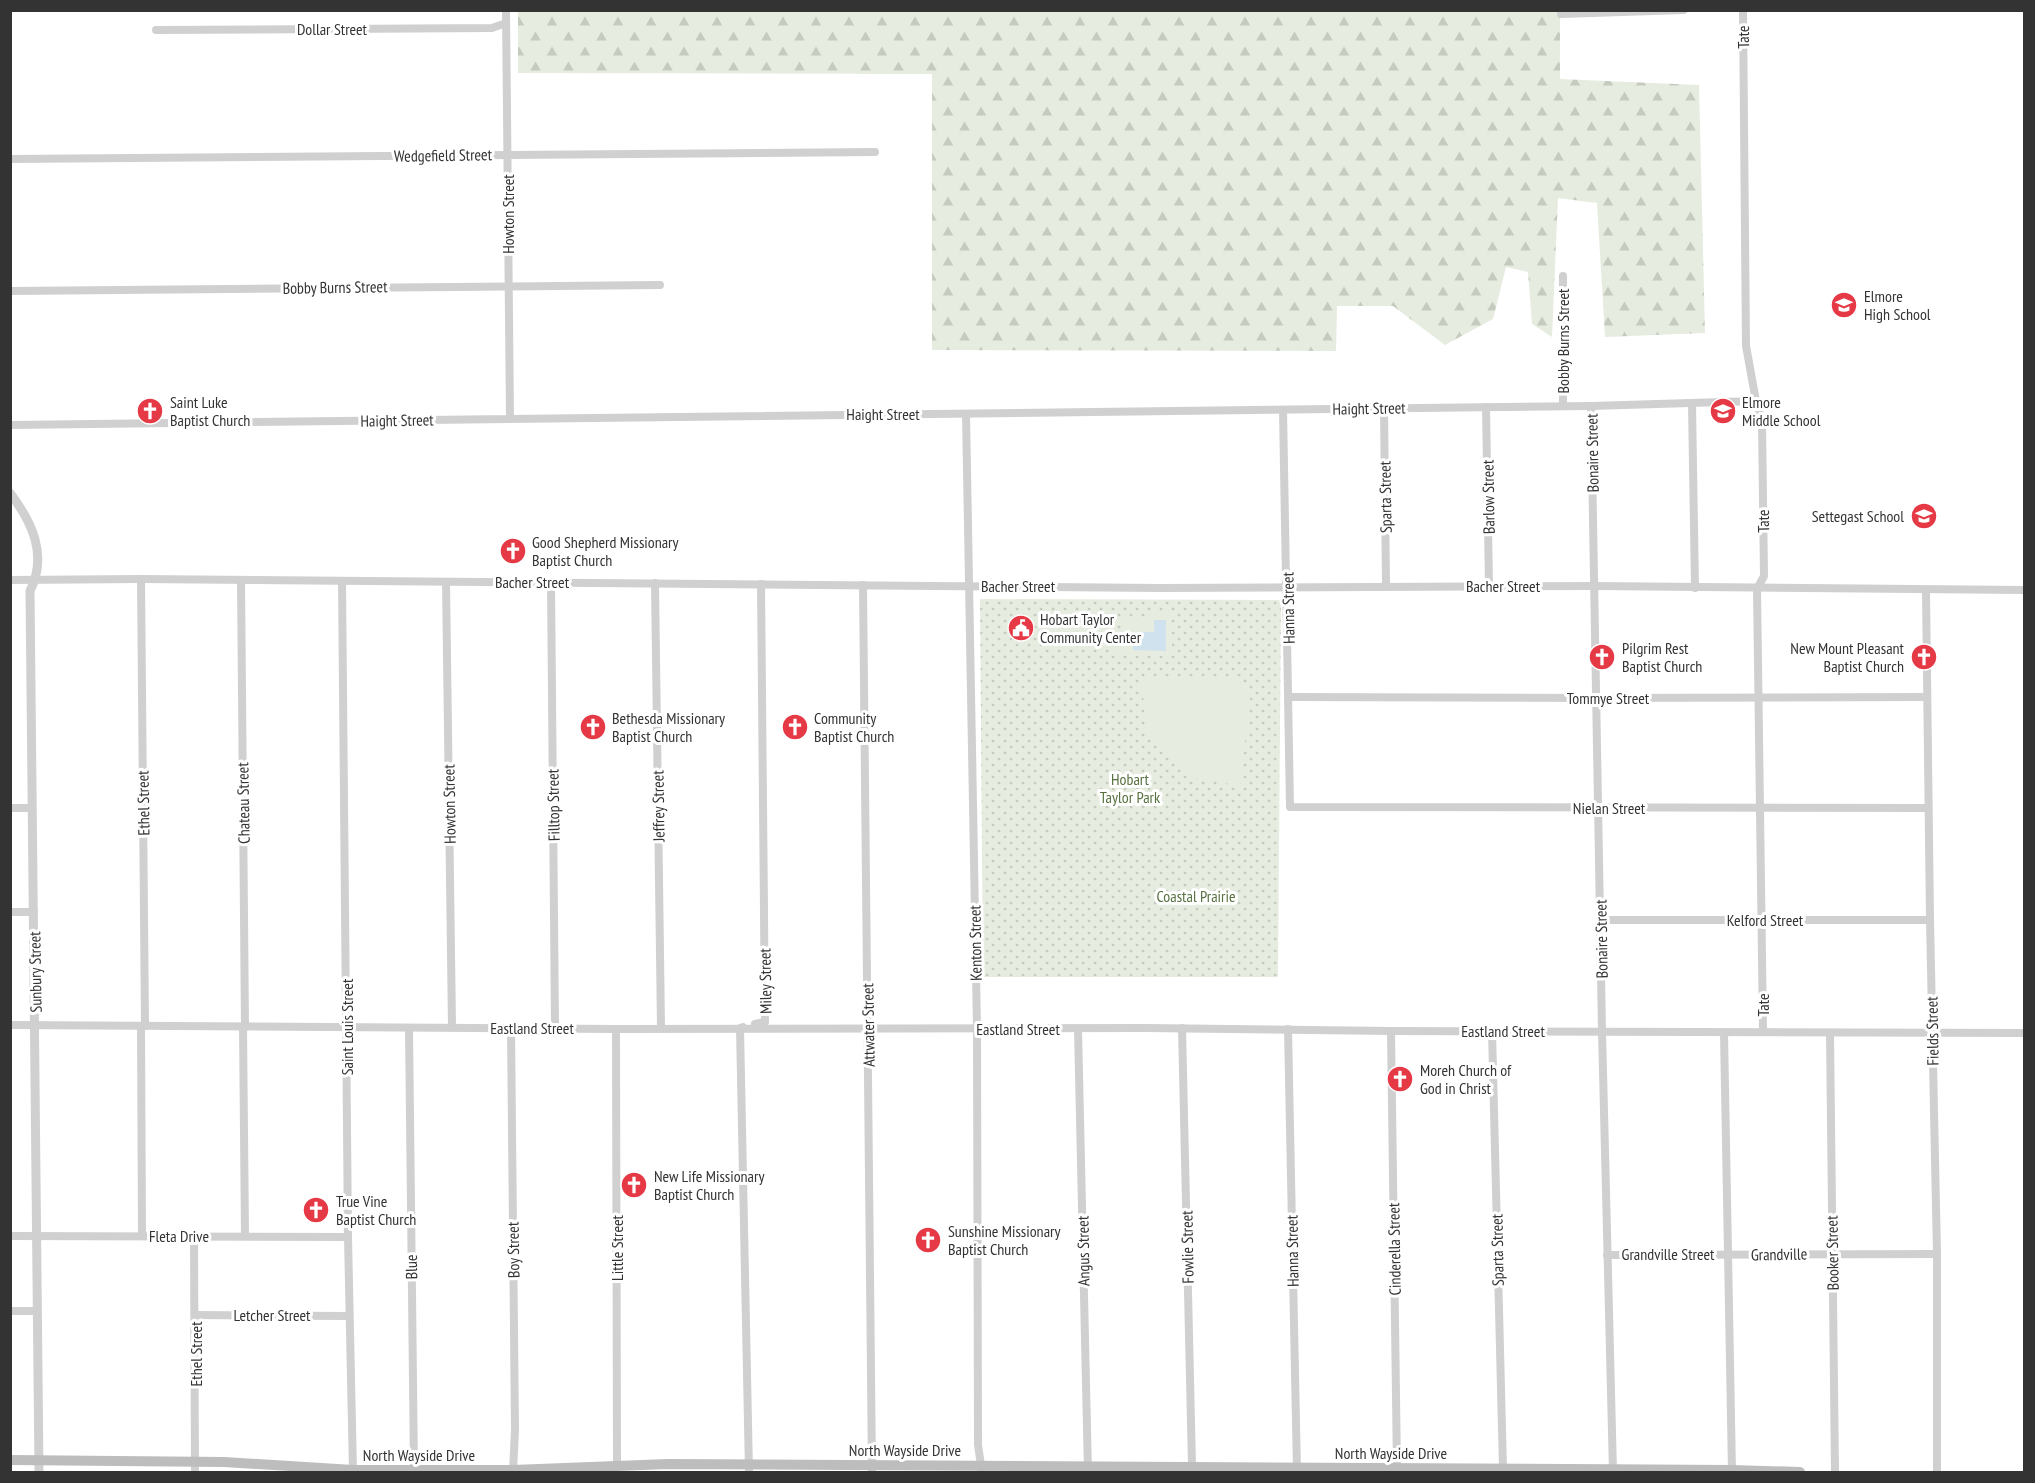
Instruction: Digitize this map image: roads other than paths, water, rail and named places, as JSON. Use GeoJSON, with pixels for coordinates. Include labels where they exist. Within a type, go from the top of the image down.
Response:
{"type":"FeatureCollection","features":[{"type":"Feature","properties":{"kind":"main road","name":"North Wayside Drive"},"geometry":{"type":"LineString","coordinates":[[10,1460],[195,1467],[255,1463],[353,1471],[513,1471],[617,1467],[1088,1470],[1503,1468],[1800,1473]]}},
{"type":"Feature","properties":{"kind":"street","name":"Howton Street"},"geometry":{"type":"LineString","coordinates":[[506,10],[510,418]]}},
{"type":"Feature","properties":{"kind":"street"},"geometry":{"type":"LineString","coordinates":[[1561,14],[1684,10]]}},
{"type":"Feature","properties":{"kind":"street","name":"Tate"},"geometry":{"type":"LineString","coordinates":[[1743,10],[1746,346],[1762,421],[1764,576],[1757,589],[1763,1031]]}},
{"type":"Feature","properties":{"kind":"street","name":"Dollar Street"},"geometry":{"type":"LineString","coordinates":[[156,30],[492,28],[506,23]]}},
{"type":"Feature","properties":{"kind":"street","name":"Wedgefield Street"},"geometry":{"type":"LineString","coordinates":[[10,159],[875,152]]}},
{"type":"Feature","properties":{"kind":"street","name":"Bobby Burns Street"},"geometry":{"type":"LineString","coordinates":[[1563,276],[1563,406]]}},
{"type":"Feature","properties":{"kind":"street","name":"Bobby Burns Street"},"geometry":{"type":"LineString","coordinates":[[10,291],[660,285]]}},
{"type":"Feature","properties":{"kind":"street","name":"Haight Street"},"geometry":{"type":"LineString","coordinates":[[10,425],[1591,406],[1756,401]]}},
{"type":"Feature","properties":{"kind":"street"},"geometry":{"type":"LineString","coordinates":[[1692,404],[1695,588]]}},
{"type":"Feature","properties":{"kind":"street","name":"Bonaire Street"},"geometry":{"type":"LineString","coordinates":[[1591,406],[1602,1031],[1613,1471]]}},
{"type":"Feature","properties":{"kind":"street","name":"Barlow Street"},"geometry":{"type":"LineString","coordinates":[[1486,407],[1489,586]]}},
{"type":"Feature","properties":{"kind":"street","name":"Sparta Street"},"geometry":{"type":"LineString","coordinates":[[1384,408],[1386,586]]}},
{"type":"Feature","properties":{"kind":"street","name":"Hanna Street"},"geometry":{"type":"LineString","coordinates":[[1283,410],[1290,807]]}},
{"type":"Feature","properties":{"kind":"street","name":"Kenton Street"},"geometry":{"type":"LineString","coordinates":[[966,414],[977,1028],[978,1444],[982,1469]]}},
{"type":"Feature","properties":{"kind":"street","name":"Sunbury Street"},"geometry":{"type":"LineString","coordinates":[[10,493],[24,511],[34,530],[39,568],[30,591],[39,1473]]}},
{"type":"Feature","properties":{"kind":"street","name":"Bacher Street"},"geometry":{"type":"LineString","coordinates":[[10,580],[141,579],[1160,588],[1595,586],[2025,590]]}},
{"type":"Feature","properties":{"kind":"street","name":"Ethel Street"},"geometry":{"type":"LineString","coordinates":[[141,579],[142,1236]]}},
{"type":"Feature","properties":{"kind":"street","name":"Chateau Street"},"geometry":{"type":"LineString","coordinates":[[241,580],[245,1236]]}},
{"type":"Feature","properties":{"kind":"street","name":"Saint Louis Street"},"geometry":{"type":"LineString","coordinates":[[342,581],[348,1237],[353,1471]]}},
{"type":"Feature","properties":{"kind":"street","name":"Howton Street"},"geometry":{"type":"LineString","coordinates":[[446,582],[453,1027]]}},
{"type":"Feature","properties":{"kind":"street","name":"Filltop Street"},"geometry":{"type":"LineString","coordinates":[[551,582],[555,1028]]}},
{"type":"Feature","properties":{"kind":"street","name":"Jeffrey Street"},"geometry":{"type":"LineString","coordinates":[[655,583],[661,1028]]}},
{"type":"Feature","properties":{"kind":"street","name":"Miley Street"},"geometry":{"type":"LineString","coordinates":[[749,1469],[740,1028],[765,1022],[760,584]]}},
{"type":"Feature","properties":{"kind":"street","name":"Attwater Street"},"geometry":{"type":"LineString","coordinates":[[863,585],[872,1469]]}},
{"type":"Feature","properties":{"kind":"street","name":"Fields Street"},"geometry":{"type":"LineString","coordinates":[[1926,590],[1937,1254],[1937,1473]]}},
{"type":"Feature","properties":{"kind":"street","name":"Tommye Street"},"geometry":{"type":"LineString","coordinates":[[1289,697],[1927,697]]}},
{"type":"Feature","properties":{"kind":"street","name":"Nielan Street"},"geometry":{"type":"LineString","coordinates":[[1290,807],[1928,808]]}},
{"type":"Feature","properties":{"kind":"street"},"geometry":{"type":"LineString","coordinates":[[10,808],[32,808]]}},
{"type":"Feature","properties":{"kind":"street"},"geometry":{"type":"LineString","coordinates":[[10,912],[34,912]]}},
{"type":"Feature","properties":{"kind":"street","name":"Kelford Street"},"geometry":{"type":"LineString","coordinates":[[1600,920],[1930,920]]}},
{"type":"Feature","properties":{"kind":"street","name":"Eastland Street"},"geometry":{"type":"LineString","coordinates":[[10,1025],[2025,1033]]}},
{"type":"Feature","properties":{"kind":"street","name":"Blue"},"geometry":{"type":"LineString","coordinates":[[409,1028],[414,1470]]}},
{"type":"Feature","properties":{"kind":"street","name":"Boy Street"},"geometry":{"type":"LineString","coordinates":[[511,1028],[515,1430],[513,1471]]}},
{"type":"Feature","properties":{"kind":"street","name":"Fowlie Street"},"geometry":{"type":"LineString","coordinates":[[1182,1028],[1193,1469]]}},
{"type":"Feature","properties":{"kind":"street","name":"Little Street"},"geometry":{"type":"LineString","coordinates":[[616,1029],[617,1467]]}},
{"type":"Feature","properties":{"kind":"street","name":"Angus Street"},"geometry":{"type":"LineString","coordinates":[[1078,1029],[1088,1470]]}},
{"type":"Feature","properties":{"kind":"street","name":"Hanna Street"},"geometry":{"type":"LineString","coordinates":[[1288,1029],[1296,1470]]}},
{"type":"Feature","properties":{"kind":"street","name":"Cinderella Street"},"geometry":{"type":"LineString","coordinates":[[1391,1031],[1397,1468]]}},
{"type":"Feature","properties":{"kind":"street","name":"Sparta Street"},"geometry":{"type":"LineString","coordinates":[[1492,1031],[1503,1468]]}},
{"type":"Feature","properties":{"kind":"street"},"geometry":{"type":"LineString","coordinates":[[1724,1033],[1732,1471]]}},
{"type":"Feature","properties":{"kind":"street","name":"Booker Street"},"geometry":{"type":"LineString","coordinates":[[1830,1033],[1835,1473]]}},
{"type":"Feature","properties":{"kind":"street","name":"Fleta Drive"},"geometry":{"type":"LineString","coordinates":[[10,1236],[348,1237]]}},
{"type":"Feature","properties":{"kind":"street","name":"Ethel Street"},"geometry":{"type":"LineString","coordinates":[[194,1236],[195,1467]]}},
{"type":"Feature","properties":{"kind":"street","name":"Grandville Street"},"geometry":{"type":"LineString","coordinates":[[1607,1255],[1729,1254]]}},
{"type":"Feature","properties":{"kind":"street","name":"Grandville"},"geometry":{"type":"LineString","coordinates":[[1729,1254],[1937,1254]]}},
{"type":"Feature","properties":{"kind":"street"},"geometry":{"type":"LineString","coordinates":[[10,1311],[37,1311]]}},
{"type":"Feature","properties":{"kind":"street","name":"Letcher Street"},"geometry":{"type":"LineString","coordinates":[[195,1315],[349,1316]]}},
{"type":"Feature","properties":{"kind":"water"},"geometry":{"type":"Polygon","coordinates":[[[1154,620],[1166,620],[1166,651],[1133,650],[1133,632],[1154,632],[1154,620]]]}},
{"type":"Feature","properties":{"kind":"place","name":"Elmore High School"},"geometry":{"type":"Point","coordinates":[1844,305]}},
{"type":"Feature","properties":{"kind":"place","name":"Saint Luke Baptist Church"},"geometry":{"type":"Point","coordinates":[150,411]}},
{"type":"Feature","properties":{"kind":"place","name":"Elmore Middle School"},"geometry":{"type":"Point","coordinates":[1723,411]}},
{"type":"Feature","properties":{"kind":"place","name":"Settegast School"},"geometry":{"type":"Point","coordinates":[1924,516]}},
{"type":"Feature","properties":{"kind":"place","name":"Good Shepherd Missionary Baptist Church"},"geometry":{"type":"Point","coordinates":[513,551]}},
{"type":"Feature","properties":{"kind":"place","name":"Hobart Taylor Community Center"},"geometry":{"type":"Point","coordinates":[1021,628]}},
{"type":"Feature","properties":{"kind":"place","name":"Pilgrim Rest Baptist Church"},"geometry":{"type":"Point","coordinates":[1602,657]}},
{"type":"Feature","properties":{"kind":"place","name":"New Mount Pleasant Baptist Church"},"geometry":{"type":"Point","coordinates":[1924,657]}},
{"type":"Feature","properties":{"kind":"place","name":"Bethesda Missionary Baptist Church"},"geometry":{"type":"Point","coordinates":[593,727]}},
{"type":"Feature","properties":{"kind":"place","name":"Community Baptist Church"},"geometry":{"type":"Point","coordinates":[795,727]}},
{"type":"Feature","properties":{"kind":"place","name":"Moreh Church of God in Christ"},"geometry":{"type":"Point","coordinates":[1400,1079]}},
{"type":"Feature","properties":{"kind":"place","name":"New Life Missionary Baptist Church"},"geometry":{"type":"Point","coordinates":[634,1185]}},
{"type":"Feature","properties":{"kind":"place","name":"True Vine Baptist Church"},"geometry":{"type":"Point","coordinates":[316,1210]}},
{"type":"Feature","properties":{"kind":"place","name":"Sunshine Missionary Baptist Church"},"geometry":{"type":"Point","coordinates":[928,1240]}},
{"type":"Feature","properties":{"kind":"park label","name":"Hobart Taylor Park"},"geometry":{"type":"Point","coordinates":[1130,788]}},
{"type":"Feature","properties":{"kind":"park label","name":"Coastal Prairie"},"geometry":{"type":"Point","coordinates":[1196,896]}}]}
